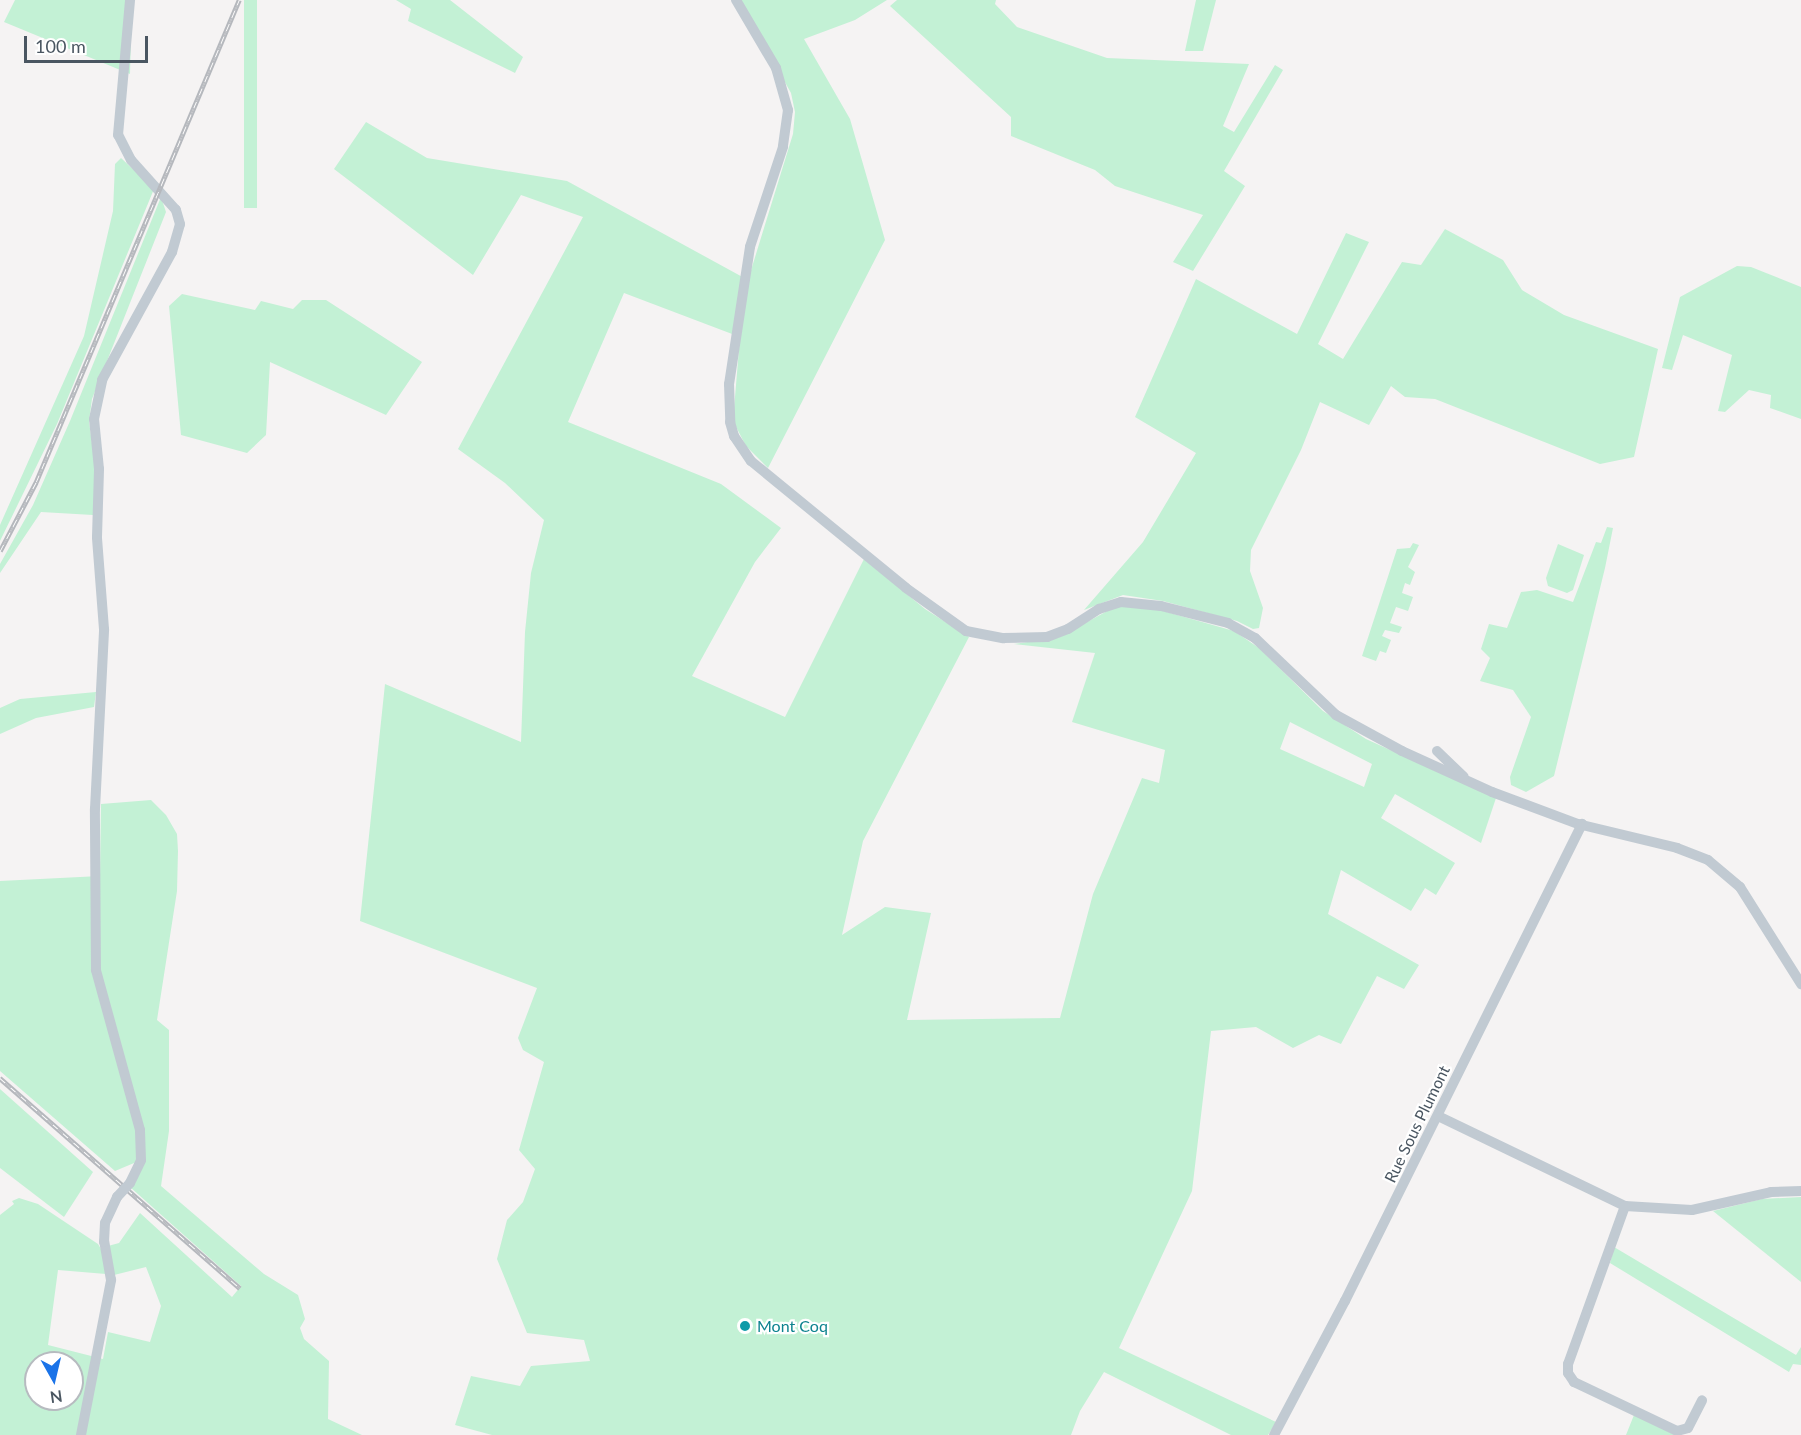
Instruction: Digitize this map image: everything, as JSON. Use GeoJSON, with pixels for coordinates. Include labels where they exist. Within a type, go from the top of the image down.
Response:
{"type":"FeatureCollection","features":[{"type":"Feature","properties":{"kind":"street"},"geometry":{"type":"LineString","coordinates":[[81,1435],[110,1291],[105,1222],[117,1197],[130,1183],[142,1152],[134,1105],[96,970],[94,809],[104,629],[97,537],[99,469],[94,419],[102,380],[172,252],[180,224],[176,210],[131,160],[118,135],[130,0]]}},
{"type":"Feature","properties":{"kind":"street"},"geometry":{"type":"LineString","coordinates":[[736,0],[776,68],[788,110],[783,147],[750,248],[730,372],[730,422],[734,436],[751,461],[906,588],[966,631],[1003,639],[1047,637],[1068,629],[1099,609],[1121,602],[1161,606],[1228,623],[1255,638],[1336,715],[1469,782],[1582,824],[1686,851],[1723,870],[1764,920],[1801,984]]}},
{"type":"Feature","properties":{"kind":"street"},"geometry":{"type":"LineString","coordinates":[[1437,751],[1469,782]]}},
{"type":"Feature","properties":{"kind":"street","name":"Rue Sous Plumont"},"geometry":{"type":"LineString","coordinates":[[1274,1435],[1438,1116],[1582,824]]}},
{"type":"Feature","properties":{"kind":"street"},"geometry":{"type":"LineString","coordinates":[[1438,1116],[1625,1206],[1692,1210],[1771,1192],[1801,1191]]}},
{"type":"Feature","properties":{"kind":"street"},"geometry":{"type":"LineString","coordinates":[[1625,1206],[1568,1364],[1568,1373],[1574,1382],[1677,1431],[1688,1428],[1702,1400]]}},
{"type":"Feature","properties":{"kind":"green space"},"geometry":{"type":"Polygon","coordinates":[[[15,0],[132,0],[130,74],[4,22],[15,0]]]}},
{"type":"Feature","properties":{"kind":"green space"},"geometry":{"type":"Polygon","coordinates":[[[244,0],[257,0],[257,208],[244,208],[244,0]]]}},
{"type":"Feature","properties":{"kind":"green space"},"geometry":{"type":"Polygon","coordinates":[[[396,0],[450,0],[523,57],[515,73],[408,21],[411,9],[396,0]]]}},
{"type":"Feature","properties":{"kind":"green space"},"geometry":{"type":"Polygon","coordinates":[[[739,0],[887,0],[855,20],[804,39],[850,119],[885,240],[768,468],[746,446],[733,421],[740,337],[624,293],[568,422],[721,484],[781,528],[755,562],[692,676],[785,717],[864,559],[925,609],[969,637],[863,841],[842,935],[885,907],[931,913],[907,1020],[1060,1018],[1093,894],[1142,778],[1159,783],[1165,750],[1072,722],[1095,653],[1014,644],[1060,637],[1118,605],[1156,609],[1234,631],[1259,648],[1323,711],[1366,739],[1496,798],[1481,843],[1395,794],[1381,818],[1455,863],[1436,895],[1425,888],[1411,911],[1341,870],[1328,914],[1419,965],[1404,989],[1377,976],[1341,1044],[1319,1035],[1293,1048],[1256,1027],[1211,1031],[1192,1191],[1119,1348],[1276,1422],[1268,1435],[1231,1435],[1104,1372],[1080,1411],[1071,1435],[492,1435],[455,1425],[471,1376],[520,1386],[531,1366],[590,1361],[584,1340],[527,1333],[497,1259],[507,1220],[523,1202],[535,1169],[519,1150],[544,1062],[523,1050],[518,1038],[537,988],[360,921],[385,684],[521,742],[525,632],[531,573],[544,520],[505,483],[458,449],[583,217],[521,195],[473,275],[334,169],[366,122],[427,158],[567,181],[748,280],[793,134],[795,112],[791,93],[739,0]],[[1290,722],[1280,749],[1364,787],[1372,764],[1290,722]]]}},
{"type":"Feature","properties":{"kind":"green space"},"geometry":{"type":"Polygon","coordinates":[[[897,0],[996,0],[995,4],[1017,27],[1107,58],[1249,64],[1223,126],[1234,132],[1275,65],[1283,70],[1224,171],[1245,186],[1193,271],[1173,262],[1203,215],[1115,186],[1095,170],[1011,136],[1011,117],[890,6],[897,0]]]}},
{"type":"Feature","properties":{"kind":"green space"},"geometry":{"type":"Polygon","coordinates":[[[1196,0],[1216,0],[1203,51],[1185,51],[1196,0]]]}},
{"type":"Feature","properties":{"kind":"green space"},"geometry":{"type":"Polygon","coordinates":[[[121,158],[154,189],[57,424],[0,541],[0,525],[84,336],[113,211],[115,164],[121,158]]]}},
{"type":"Feature","properties":{"kind":"green space"},"geometry":{"type":"Polygon","coordinates":[[[161,197],[166,212],[92,399],[89,421],[96,474],[93,515],[41,512],[0,573],[0,564],[33,505],[70,421],[161,197]]]}},
{"type":"Feature","properties":{"kind":"green space"},"geometry":{"type":"Polygon","coordinates":[[[1445,229],[1503,260],[1522,290],[1564,315],[1658,349],[1634,457],[1600,464],[1435,399],[1405,397],[1391,386],[1369,425],[1320,402],[1301,450],[1251,550],[1250,571],[1263,608],[1259,628],[1253,629],[1237,621],[1163,601],[1123,595],[1084,610],[1143,542],[1196,453],[1135,417],[1196,279],[1297,334],[1346,233],[1369,242],[1318,344],[1343,359],[1402,262],[1421,265],[1445,229]]]}},
{"type":"Feature","properties":{"kind":"green space"},"geometry":{"type":"Polygon","coordinates":[[[1737,266],[1751,267],[1801,287],[1801,419],[1770,408],[1771,395],[1749,390],[1725,412],[1718,411],[1732,355],[1683,335],[1672,370],[1662,368],[1680,297],[1737,266]]]}},
{"type":"Feature","properties":{"kind":"green space"},"geometry":{"type":"Polygon","coordinates":[[[182,294],[255,310],[261,301],[293,309],[302,300],[326,300],[422,362],[386,415],[270,362],[266,435],[247,453],[181,435],[169,306],[182,294]]]}},
{"type":"Feature","properties":{"kind":"green space"},"geometry":{"type":"Polygon","coordinates":[[[1607,527],[1613,528],[1605,568],[1554,776],[1526,792],[1511,785],[1510,777],[1531,717],[1513,690],[1480,681],[1490,658],[1481,649],[1489,624],[1507,628],[1521,592],[1537,590],[1573,602],[1596,542],[1601,543],[1607,527]]]}},
{"type":"Feature","properties":{"kind":"green space"},"geometry":{"type":"Polygon","coordinates":[[[1413,543],[1419,545],[1408,567],[1415,572],[1410,585],[1405,583],[1402,593],[1413,597],[1408,611],[1396,607],[1390,623],[1402,627],[1399,633],[1385,630],[1382,636],[1391,640],[1386,653],[1380,651],[1376,661],[1362,656],[1397,549],[1410,548],[1413,543]]]}},
{"type":"Feature","properties":{"kind":"green space"},"geometry":{"type":"Polygon","coordinates":[[[1558,544],[1584,555],[1573,590],[1567,593],[1548,586],[1546,578],[1558,544]]]}},
{"type":"Feature","properties":{"kind":"green space"},"geometry":{"type":"Polygon","coordinates":[[[96,692],[94,707],[36,718],[0,734],[0,708],[20,699],[96,692]]]}},
{"type":"Feature","properties":{"kind":"green space"},"geometry":{"type":"Polygon","coordinates":[[[151,800],[166,815],[177,834],[178,851],[177,891],[157,1020],[169,1030],[169,1131],[161,1186],[264,1274],[298,1295],[305,1319],[300,1328],[304,1339],[329,1361],[328,1419],[362,1435],[0,1435],[0,1215],[14,1204],[12,1201],[19,1198],[38,1204],[98,1244],[104,1254],[106,1274],[58,1270],[48,1345],[72,1351],[24,1351],[24,1411],[84,1411],[84,1354],[103,1359],[108,1332],[150,1342],[161,1306],[146,1267],[114,1275],[108,1246],[119,1243],[140,1213],[232,1297],[241,1286],[130,1187],[146,1158],[115,1171],[0,1071],[0,881],[100,876],[101,804],[151,800]]]}},
{"type":"Feature","properties":{"kind":"green space"},"geometry":{"type":"Polygon","coordinates":[[[0,1089],[93,1172],[64,1217],[0,1168],[0,1089]]]}},
{"type":"Feature","properties":{"kind":"green space"},"geometry":{"type":"Polygon","coordinates":[[[1801,1197],[1801,1282],[1713,1211],[1762,1199],[1801,1197]]]}},
{"type":"Feature","properties":{"kind":"green space"},"geometry":{"type":"Polygon","coordinates":[[[1614,1247],[1796,1355],[1801,1347],[1801,1365],[1793,1364],[1789,1372],[1610,1263],[1614,1247]]]}},
{"type":"Feature","properties":{"kind":"green space"},"geometry":{"type":"Polygon","coordinates":[[[1634,1415],[1675,1435],[1626,1435],[1634,1415]]]}},
{"type":"Feature","properties":{"kind":"railway"},"geometry":{"type":"LineString","coordinates":[[0,551],[36,482],[239,0]]}},
{"type":"Feature","properties":{"kind":"railway"},"geometry":{"type":"LineString","coordinates":[[0,1078],[240,1288]]}},
{"type":"Feature","properties":{"kind":"place","name":"Mont Coq"},"geometry":{"type":"Point","coordinates":[745,1326]}}]}
